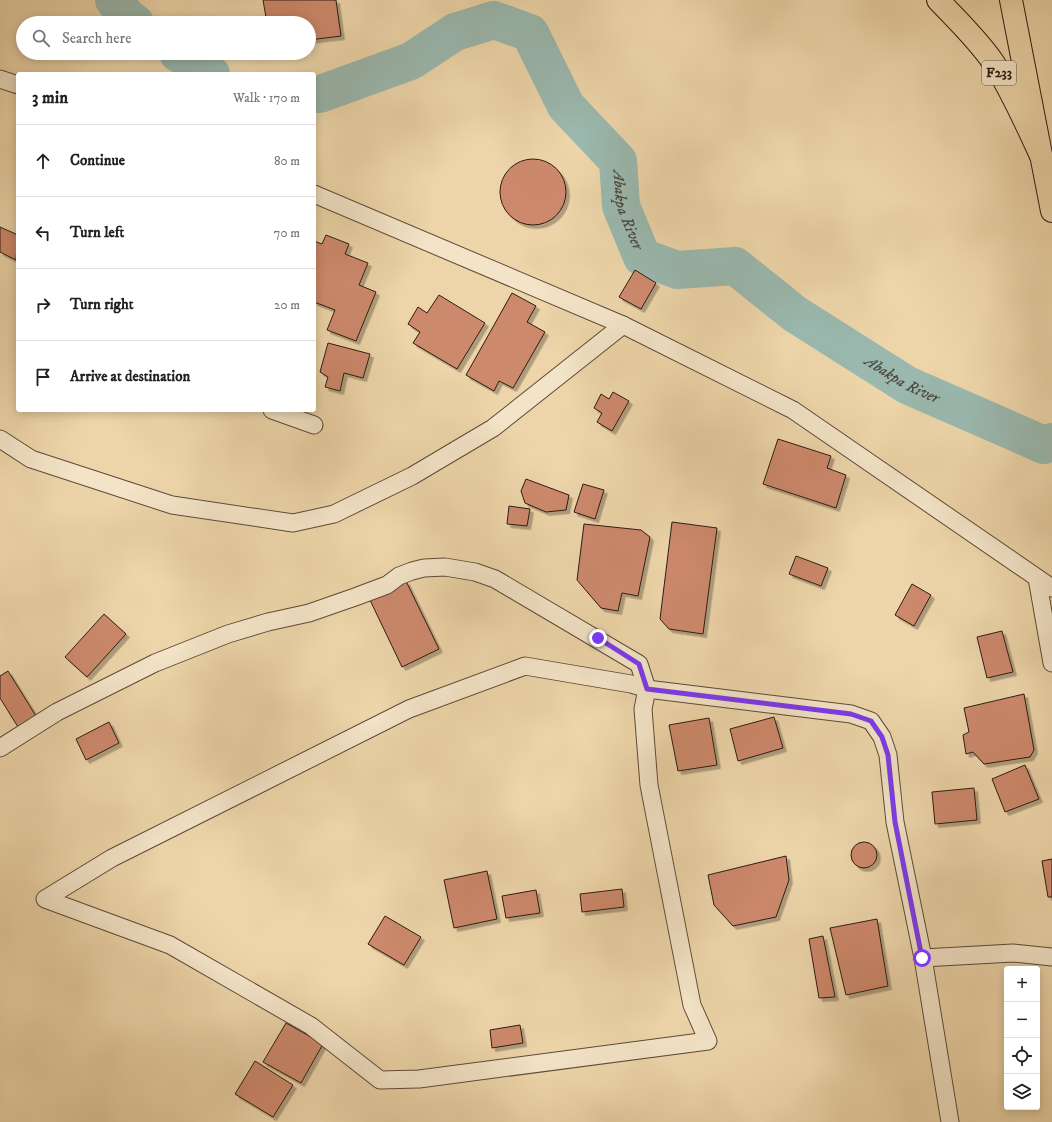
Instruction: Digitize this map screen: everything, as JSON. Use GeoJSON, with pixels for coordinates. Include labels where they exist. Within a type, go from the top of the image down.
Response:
{"type":"FeatureCollection","features":[{"type":"Feature","properties":{"kind":"main road","name":"F233"},"geometry":{"type":"LineString","coordinates":[[938,0],[968,30],[994,63],[1042,158]]}},
{"type":"Feature","properties":{"kind":"main road","name":"F233"},"geometry":{"type":"LineString","coordinates":[[1011,0],[1052,211]]}},
{"type":"Feature","properties":{"kind":"street"},"geometry":{"type":"LineString","coordinates":[[0,79],[16,84]]}},
{"type":"Feature","properties":{"kind":"street"},"geometry":{"type":"LineString","coordinates":[[316,195],[623,324],[793,410],[1052,588]]}},
{"type":"Feature","properties":{"kind":"street"},"geometry":{"type":"LineString","coordinates":[[0,439],[31,459],[172,505],[293,523],[334,514],[412,476],[493,428],[623,324]]}},
{"type":"Feature","properties":{"kind":"street"},"geometry":{"type":"LineString","coordinates":[[278,412],[314,425]]}},
{"type":"Feature","properties":{"kind":"street"},"geometry":{"type":"LineString","coordinates":[[0,748],[57,712],[154,663],[228,634],[268,622],[309,613],[387,585],[412,570],[424,568],[446,568],[475,572],[495,579],[639,664],[647,689],[643,709],[649,785],[692,1005],[708,1041],[419,1079],[380,1080],[311,1026],[170,945],[45,899],[112,858],[409,709],[525,666],[630,684],[647,689],[851,714],[871,721],[882,737],[888,755],[895,822],[922,958],[950,1122]]}},
{"type":"Feature","properties":{"kind":"street"},"geometry":{"type":"LineString","coordinates":[[1037,578],[1052,663]]}},
{"type":"Feature","properties":{"kind":"street"},"geometry":{"type":"LineString","coordinates":[[922,958],[1014,953],[1052,958]]}},
{"type":"Feature","properties":{"kind":"building"},"geometry":{"type":"Polygon","coordinates":[[[263,0],[336,0],[341,36],[316,39],[316,16],[266,16],[263,0]]]}},
{"type":"Feature","properties":{"kind":"building"},"geometry":{"type":"Polygon","coordinates":[[[533,159],[546,162],[556,169],[563,179],[566,192],[563,205],[556,215],[546,222],[533,225],[520,222],[510,215],[503,205],[500,192],[503,179],[510,169],[520,162],[533,159]]]}},
{"type":"Feature","properties":{"kind":"building"},"geometry":{"type":"Polygon","coordinates":[[[0,227],[16,234],[16,260],[0,252],[0,227]]]}},
{"type":"Feature","properties":{"kind":"building"},"geometry":{"type":"Polygon","coordinates":[[[326,235],[349,244],[345,254],[368,263],[359,285],[376,292],[356,341],[327,330],[335,310],[316,303],[316,242],[322,244],[326,235]]]}},
{"type":"Feature","properties":{"kind":"building"},"geometry":{"type":"Polygon","coordinates":[[[635,270],[656,283],[641,309],[619,297],[635,270]]]}},
{"type":"Feature","properties":{"kind":"building"},"geometry":{"type":"Polygon","coordinates":[[[512,293],[536,306],[527,322],[545,332],[513,388],[499,381],[494,391],[466,375],[512,293]]]}},
{"type":"Feature","properties":{"kind":"building"},"geometry":{"type":"Polygon","coordinates":[[[439,295],[485,323],[457,369],[413,343],[420,332],[408,324],[418,307],[427,313],[439,295]]]}},
{"type":"Feature","properties":{"kind":"building"},"geometry":{"type":"Polygon","coordinates":[[[328,343],[370,354],[363,378],[344,373],[340,391],[325,387],[328,377],[320,372],[328,343]]]}},
{"type":"Feature","properties":{"kind":"building"},"geometry":{"type":"Polygon","coordinates":[[[613,392],[629,401],[612,431],[597,422],[602,413],[594,408],[601,394],[609,399],[613,392]]]}},
{"type":"Feature","properties":{"kind":"building"},"geometry":{"type":"Polygon","coordinates":[[[778,439],[831,456],[827,468],[846,475],[836,508],[763,484],[778,439]]]}},
{"type":"Feature","properties":{"kind":"building"},"geometry":{"type":"Polygon","coordinates":[[[526,479],[569,495],[566,510],[546,512],[525,503],[521,491],[526,479]]]}},
{"type":"Feature","properties":{"kind":"building"},"geometry":{"type":"Polygon","coordinates":[[[583,484],[604,490],[595,519],[574,512],[583,484]]]}},
{"type":"Feature","properties":{"kind":"building"},"geometry":{"type":"Polygon","coordinates":[[[509,506],[530,509],[527,526],[507,524],[509,506]]]}},
{"type":"Feature","properties":{"kind":"building"},"geometry":{"type":"Polygon","coordinates":[[[672,522],[717,528],[703,634],[669,629],[660,619],[672,522]]]}},
{"type":"Feature","properties":{"kind":"building"},"geometry":{"type":"Polygon","coordinates":[[[584,524],[641,530],[650,537],[638,596],[622,593],[618,611],[601,608],[577,580],[584,524]]]}},
{"type":"Feature","properties":{"kind":"building"},"geometry":{"type":"Polygon","coordinates":[[[796,556],[828,568],[821,586],[789,574],[796,556]]]}},
{"type":"Feature","properties":{"kind":"building"},"geometry":{"type":"Polygon","coordinates":[[[406,581],[439,649],[402,667],[369,598],[406,581]]]}},
{"type":"Feature","properties":{"kind":"building"},"geometry":{"type":"Polygon","coordinates":[[[912,584],[931,595],[914,626],[895,615],[912,584]]]}},
{"type":"Feature","properties":{"kind":"building"},"geometry":{"type":"Polygon","coordinates":[[[104,614],[126,634],[87,677],[65,657],[104,614]]]}},
{"type":"Feature","properties":{"kind":"building"},"geometry":{"type":"Polygon","coordinates":[[[1002,631],[1013,672],[987,678],[977,637],[1002,631]]]}},
{"type":"Feature","properties":{"kind":"building"},"geometry":{"type":"Polygon","coordinates":[[[8,671],[36,716],[18,727],[0,698],[0,676],[8,671]]]}},
{"type":"Feature","properties":{"kind":"building"},"geometry":{"type":"Polygon","coordinates":[[[1024,694],[1034,750],[1030,757],[984,764],[973,752],[966,754],[963,735],[969,732],[964,708],[1024,694]]]}},
{"type":"Feature","properties":{"kind":"building"},"geometry":{"type":"Polygon","coordinates":[[[774,717],[783,748],[738,761],[730,729],[774,717]]]}},
{"type":"Feature","properties":{"kind":"building"},"geometry":{"type":"Polygon","coordinates":[[[709,718],[717,765],[678,771],[669,725],[709,718]]]}},
{"type":"Feature","properties":{"kind":"building"},"geometry":{"type":"Polygon","coordinates":[[[109,722],[119,743],[86,760],[76,739],[109,722]]]}},
{"type":"Feature","properties":{"kind":"building"},"geometry":{"type":"Polygon","coordinates":[[[1025,765],[1039,799],[1005,812],[992,779],[1025,765]]]}},
{"type":"Feature","properties":{"kind":"building"},"geometry":{"type":"Polygon","coordinates":[[[974,788],[977,820],[935,824],[932,792],[974,788]]]}},
{"type":"Feature","properties":{"kind":"building"},"geometry":{"type":"Polygon","coordinates":[[[864,842],[873,846],[877,855],[873,864],[864,868],[855,864],[851,855],[855,846],[864,842]]]}},
{"type":"Feature","properties":{"kind":"building"},"geometry":{"type":"Polygon","coordinates":[[[786,856],[789,880],[776,917],[733,926],[714,905],[708,875],[786,856]]]}},
{"type":"Feature","properties":{"kind":"building"},"geometry":{"type":"Polygon","coordinates":[[[1052,859],[1052,897],[1048,897],[1042,861],[1052,859]]]}},
{"type":"Feature","properties":{"kind":"building"},"geometry":{"type":"Polygon","coordinates":[[[487,871],[497,919],[454,928],[444,880],[487,871]]]}},
{"type":"Feature","properties":{"kind":"building"},"geometry":{"type":"Polygon","coordinates":[[[622,889],[624,907],[582,912],[580,894],[622,889]]]}},
{"type":"Feature","properties":{"kind":"building"},"geometry":{"type":"Polygon","coordinates":[[[536,890],[540,913],[506,918],[502,896],[536,890]]]}},
{"type":"Feature","properties":{"kind":"building"},"geometry":{"type":"Polygon","coordinates":[[[385,916],[421,937],[404,965],[368,944],[385,916]]]}},
{"type":"Feature","properties":{"kind":"building"},"geometry":{"type":"Polygon","coordinates":[[[877,919],[888,986],[846,995],[830,928],[877,919]]]}},
{"type":"Feature","properties":{"kind":"building"},"geometry":{"type":"Polygon","coordinates":[[[823,936],[835,997],[819,998],[809,939],[823,936]]]}},
{"type":"Feature","properties":{"kind":"building"},"geometry":{"type":"Polygon","coordinates":[[[286,1023],[323,1044],[301,1083],[263,1062],[286,1023]]]}},
{"type":"Feature","properties":{"kind":"building"},"geometry":{"type":"Polygon","coordinates":[[[520,1025],[523,1043],[492,1048],[490,1030],[520,1025]]]}},
{"type":"Feature","properties":{"kind":"building"},"geometry":{"type":"Polygon","coordinates":[[[255,1061],[293,1085],[273,1117],[235,1094],[255,1061]]]}},
{"type":"Feature","properties":{"kind":"waterway","name":"Abakpa River"},"geometry":{"type":"LineString","coordinates":[[114,0],[126,16]]}},
{"type":"Feature","properties":{"kind":"waterway","name":"Abakpa River"},"geometry":{"type":"LineString","coordinates":[[316,94],[320,94],[411,61],[455,32],[494,20],[530,33],[566,106],[618,161],[621,206],[642,257],[677,270],[735,266],[795,314],[907,385],[1044,445],[1052,442]]}},
{"type":"Feature","properties":{"kind":"waterway","name":"Abakpa River"},"geometry":{"type":"LineString","coordinates":[[189,60],[208,72]]}},
{"type":"Feature","properties":{"kind":"route"},"geometry":{"type":"LineString","coordinates":[[598,638],[639,664],[647,689],[851,714],[871,721],[882,737],[888,755],[895,822],[922,958]]}}]}
